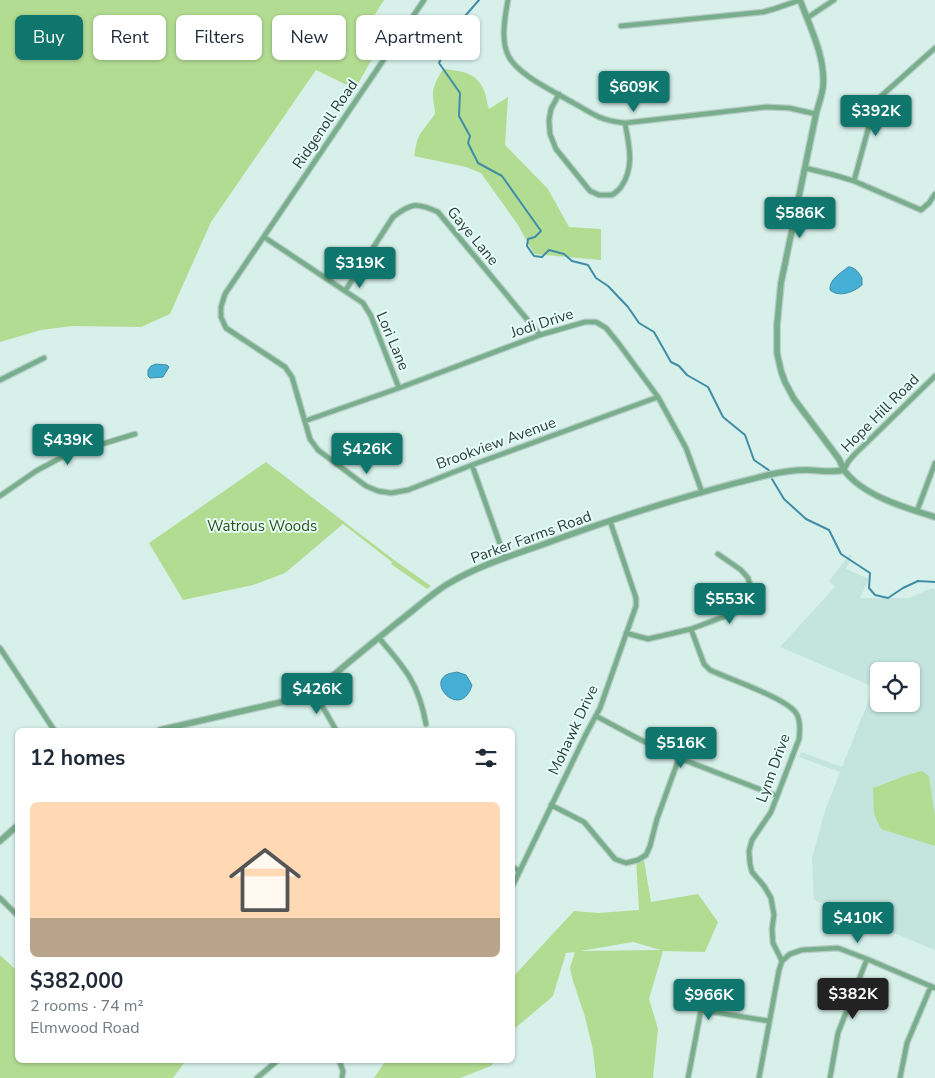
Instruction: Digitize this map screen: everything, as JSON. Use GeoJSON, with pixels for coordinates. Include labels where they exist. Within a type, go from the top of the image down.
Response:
{"type":"FeatureCollection","features":[{"type":"Feature","properties":{"kind":"street","name":"Ridgenoll Road"},"geometry":{"type":"LineString","coordinates":[[264,237],[424,0]]}},
{"type":"Feature","properties":{"kind":"street"},"geometry":{"type":"LineString","coordinates":[[508,0],[504,40],[508,56],[515,66],[536,81],[610,121],[625,123],[766,107],[789,108],[816,114]]}},
{"type":"Feature","properties":{"kind":"street"},"geometry":{"type":"LineString","coordinates":[[621,26],[763,12],[800,0],[821,58],[823,89],[816,114],[781,283],[777,324],[777,354],[783,377],[794,399],[839,459],[851,479],[894,503],[935,517]]}},
{"type":"Feature","properties":{"kind":"street"},"geometry":{"type":"LineString","coordinates":[[806,18],[834,0]]}},
{"type":"Feature","properties":{"kind":"street"},"geometry":{"type":"LineString","coordinates":[[854,181],[873,111],[879,98],[935,48]]}},
{"type":"Feature","properties":{"kind":"street"},"geometry":{"type":"LineString","coordinates":[[559,94],[551,109],[549,120],[550,134],[556,149],[590,191],[600,195],[612,195],[621,187],[628,173],[631,154],[625,123]]}},
{"type":"Feature","properties":{"kind":"street"},"geometry":{"type":"LineString","coordinates":[[805,168],[854,181],[921,210],[935,194]]}},
{"type":"Feature","properties":{"kind":"street","name":"Gaye Lane"},"geometry":{"type":"LineString","coordinates":[[345,291],[394,218],[402,210],[415,205],[425,206],[438,212],[540,335]]}},
{"type":"Feature","properties":{"kind":"street","name":"Lori Lane"},"geometry":{"type":"LineString","coordinates":[[264,237],[363,303],[371,316],[399,388]]}},
{"type":"Feature","properties":{"kind":"street","name":"Brookview Avenue"},"geometry":{"type":"LineString","coordinates":[[264,237],[225,294],[221,307],[221,317],[226,328],[285,367],[292,377],[310,439],[318,450],[366,486],[378,491],[390,493],[408,490],[658,397]]}},
{"type":"Feature","properties":{"kind":"street","name":"Jodi Drive"},"geometry":{"type":"LineString","coordinates":[[305,420],[399,388],[540,335],[585,322],[596,322],[606,328],[658,397],[686,448],[702,492]]}},
{"type":"Feature","properties":{"kind":"street"},"geometry":{"type":"LineString","coordinates":[[0,380],[44,358]]}},
{"type":"Feature","properties":{"kind":"street","name":"Hope Hill Road"},"geometry":{"type":"LineString","coordinates":[[844,470],[854,455],[935,376]]}},
{"type":"Feature","properties":{"kind":"street"},"geometry":{"type":"LineString","coordinates":[[0,496],[36,472],[66,456],[135,434]]}},
{"type":"Feature","properties":{"kind":"street"},"geometry":{"type":"LineString","coordinates":[[917,511],[935,463]]}},
{"type":"Feature","properties":{"kind":"street"},"geometry":{"type":"LineString","coordinates":[[472,465],[506,558]]}},
{"type":"Feature","properties":{"kind":"street","name":"Parker Farms Road"},"geometry":{"type":"LineString","coordinates":[[169,728],[286,701],[313,690],[445,586],[474,570],[610,521],[702,492],[790,471],[837,472],[844,470]]}},
{"type":"Feature","properties":{"kind":"street","name":"Mohawk Drive"},"geometry":{"type":"LineString","coordinates":[[515,881],[600,708],[636,606],[636,598],[610,521]]}},
{"type":"Feature","properties":{"kind":"street"},"geometry":{"type":"LineString","coordinates":[[626,633],[648,639],[691,629],[740,611],[751,598],[748,578],[741,570],[718,554]]}},
{"type":"Feature","properties":{"kind":"street","name":"Lynn Drive"},"geometry":{"type":"LineString","coordinates":[[691,629],[704,664],[710,670],[783,701],[796,713],[800,730],[799,739],[771,812],[752,840],[750,851],[752,872],[771,898],[774,915],[772,928],[773,943],[782,961]]}},
{"type":"Feature","properties":{"kind":"street"},"geometry":{"type":"LineString","coordinates":[[379,638],[402,665],[416,687],[423,706],[426,724]]}},
{"type":"Feature","properties":{"kind":"street"},"geometry":{"type":"LineString","coordinates":[[0,648],[53,728]]}},
{"type":"Feature","properties":{"kind":"street"},"geometry":{"type":"LineString","coordinates":[[313,690],[335,728]]}},
{"type":"Feature","properties":{"kind":"street"},"geometry":{"type":"LineString","coordinates":[[596,716],[679,758],[777,796]]}},
{"type":"Feature","properties":{"kind":"street"},"geometry":{"type":"LineString","coordinates":[[551,805],[584,822],[615,859],[626,863],[638,860],[646,855],[650,846],[657,819],[679,758]]}},
{"type":"Feature","properties":{"kind":"street"},"geometry":{"type":"LineString","coordinates":[[0,841],[15,828]]}},
{"type":"Feature","properties":{"kind":"street"},"geometry":{"type":"LineString","coordinates":[[515,868],[520,871]]}},
{"type":"Feature","properties":{"kind":"street"},"geometry":{"type":"LineString","coordinates":[[0,898],[15,913]]}},
{"type":"Feature","properties":{"kind":"street"},"geometry":{"type":"LineString","coordinates":[[759,1078],[782,961],[790,954],[802,950],[838,948],[933,987],[907,1043],[900,1078]]}},
{"type":"Feature","properties":{"kind":"street"},"geometry":{"type":"LineString","coordinates":[[830,1078],[838,1033],[867,959]]}},
{"type":"Feature","properties":{"kind":"street"},"geometry":{"type":"LineString","coordinates":[[688,1078],[701,1010],[769,1021]]}},
{"type":"Feature","properties":{"kind":"street"},"geometry":{"type":"LineString","coordinates":[[257,1078],[274,1063]]}},
{"type":"Feature","properties":{"kind":"street"},"geometry":{"type":"LineString","coordinates":[[340,1063],[343,1071],[342,1078]]}},
{"type":"Feature","properties":{"kind":"shaded area"},"geometry":{"type":"Polygon","coordinates":[[[850,554],[852,556],[846,569],[869,579],[860,598],[909,598],[932,588],[935,590],[935,950],[814,900],[812,858],[825,811],[840,772],[799,757],[801,752],[842,767],[870,697],[870,712],[920,712],[920,662],[870,662],[870,685],[780,647],[835,587],[829,581],[850,554]]]}},
{"type":"Feature","properties":{"kind":"green space"},"geometry":{"type":"Polygon","coordinates":[[[0,0],[384,0],[375,15],[356,15],[356,60],[372,60],[355,89],[316,70],[211,222],[170,314],[141,327],[72,326],[41,330],[0,342],[0,0]]]}},
{"type":"Feature","properties":{"kind":"green space"},"geometry":{"type":"Polygon","coordinates":[[[443,69],[463,72],[474,77],[482,86],[489,109],[508,97],[505,145],[548,189],[569,227],[601,229],[601,260],[534,254],[518,225],[481,173],[466,167],[414,156],[420,134],[435,114],[433,89],[443,69]]]}},
{"type":"Feature","properties":{"kind":"green space","name":"Watrous Woods"},"geometry":{"type":"Polygon","coordinates":[[[266,462],[431,586],[427,589],[391,564],[392,562],[343,524],[285,573],[253,585],[183,600],[149,543],[266,462]]]}},
{"type":"Feature","properties":{"kind":"green space"},"geometry":{"type":"Polygon","coordinates":[[[922,771],[929,776],[935,817],[935,846],[881,829],[874,814],[873,788],[922,771]]]}},
{"type":"Feature","properties":{"kind":"green space"},"geometry":{"type":"Polygon","coordinates":[[[643,854],[651,902],[698,894],[718,922],[705,952],[663,951],[649,999],[658,1029],[653,1078],[596,1078],[593,1050],[570,968],[575,952],[566,953],[553,996],[515,1028],[515,975],[574,911],[598,913],[639,910],[636,858],[643,854]],[[633,942],[580,951],[661,950],[633,942]]]}},
{"type":"Feature","properties":{"kind":"green space"},"geometry":{"type":"Polygon","coordinates":[[[0,955],[15,969],[15,1063],[184,1063],[173,1078],[0,1078],[0,955]]]}},
{"type":"Feature","properties":{"kind":"green space"},"geometry":{"type":"Polygon","coordinates":[[[384,1063],[494,1063],[491,1066],[460,1078],[374,1078],[384,1063]]]}},
{"type":"Feature","properties":{"kind":"water"},"geometry":{"type":"Polygon","coordinates":[[[848,267],[854,269],[859,274],[862,278],[862,285],[855,290],[842,294],[830,290],[833,280],[848,267]]]}},
{"type":"Feature","properties":{"kind":"water"},"geometry":{"type":"Polygon","coordinates":[[[156,364],[169,367],[163,377],[150,378],[148,370],[156,364]]]}},
{"type":"Feature","properties":{"kind":"water"},"geometry":{"type":"Polygon","coordinates":[[[457,672],[466,675],[472,685],[467,695],[455,700],[448,697],[441,686],[442,680],[447,674],[457,672]]]}},
{"type":"Feature","properties":{"kind":"waterway"},"geometry":{"type":"LineString","coordinates":[[479,0],[458,24],[439,63],[460,93],[459,116],[470,136],[468,143],[478,163],[502,176],[541,231],[535,237],[528,239],[527,246],[534,256],[542,257],[549,250],[564,254],[572,261],[588,265],[596,278],[608,286],[628,307],[639,323],[654,332],[671,362],[679,366],[687,375],[708,387],[723,417],[745,435],[754,460],[770,471]]}},
{"type":"Feature","properties":{"kind":"waterway"},"geometry":{"type":"LineString","coordinates":[[772,479],[784,499],[806,519],[829,530],[841,554],[870,573],[869,588],[875,595],[888,598],[918,581],[935,582]]}}]}
